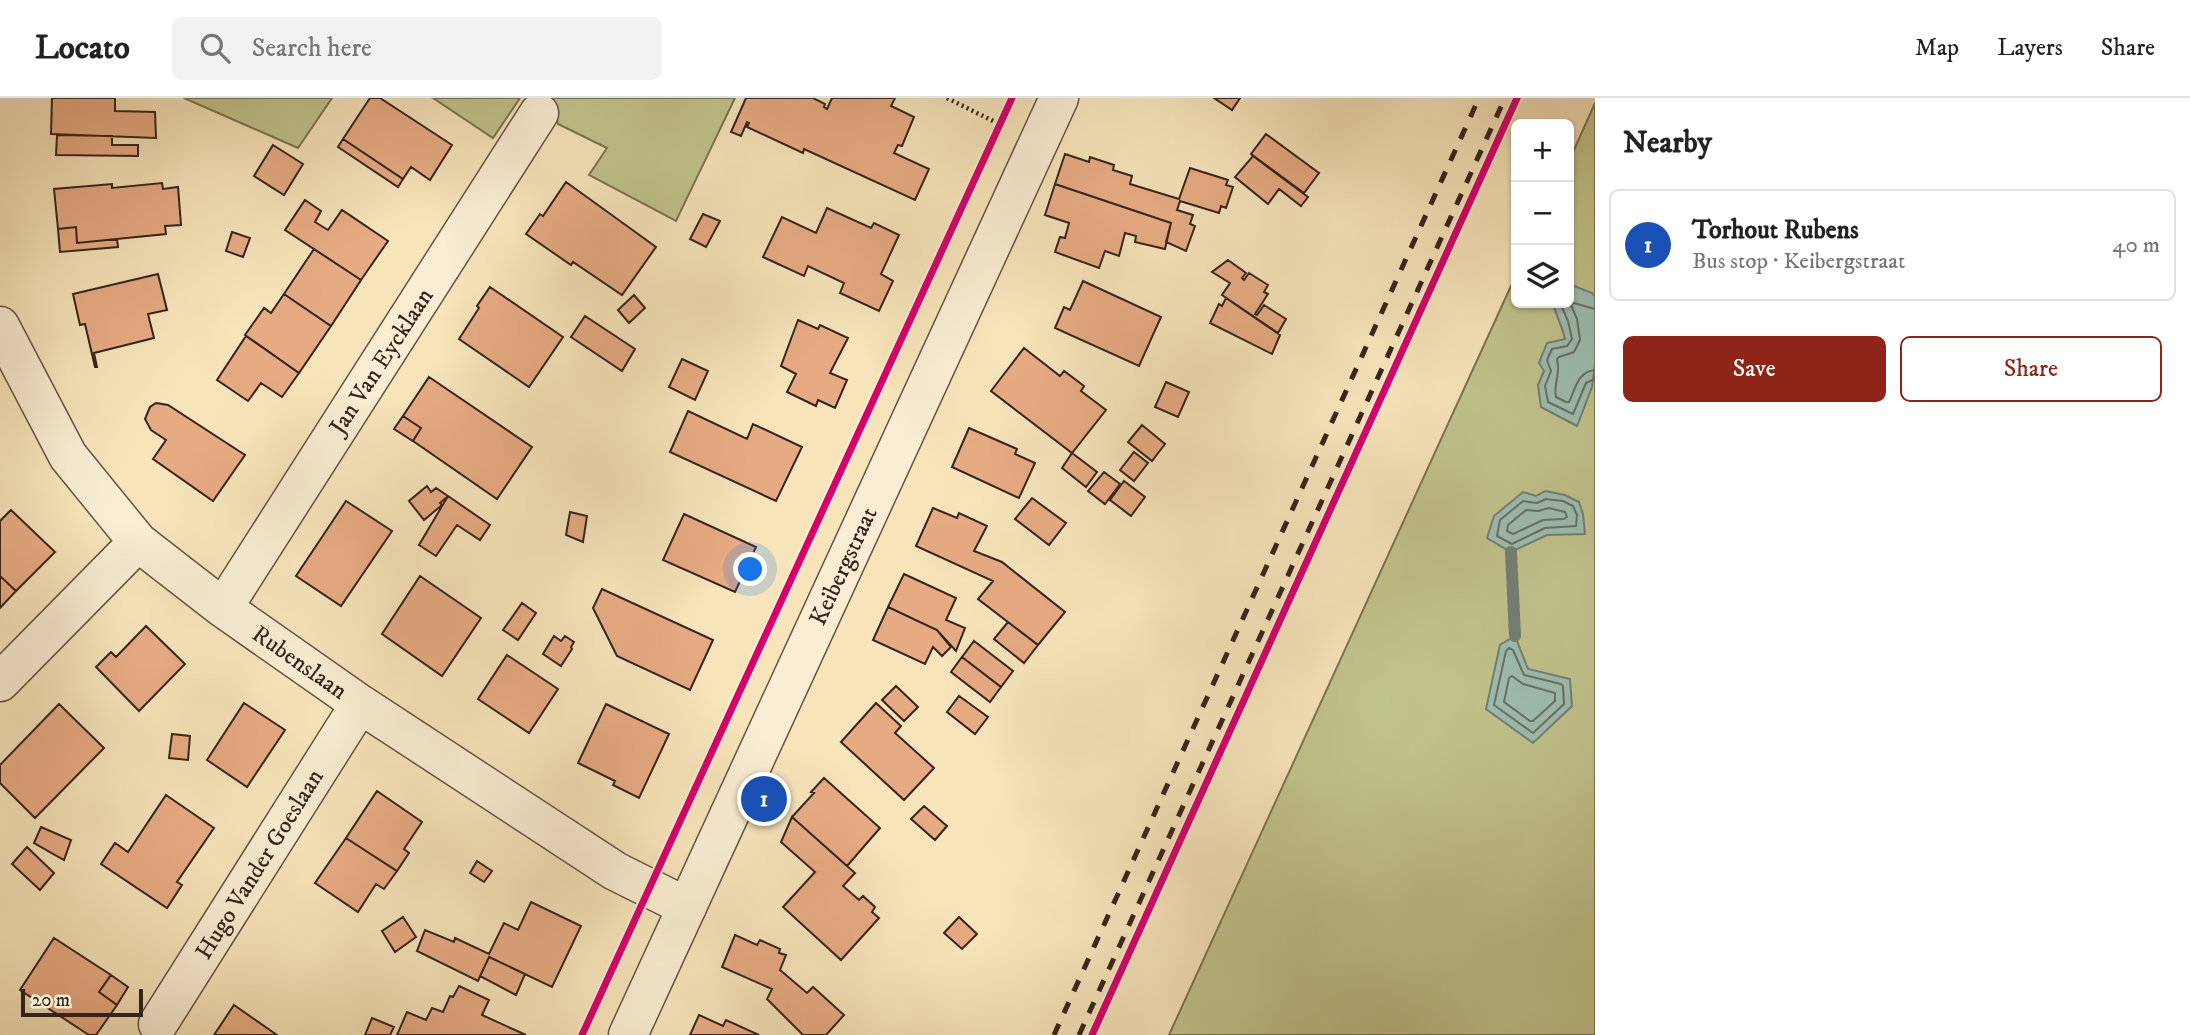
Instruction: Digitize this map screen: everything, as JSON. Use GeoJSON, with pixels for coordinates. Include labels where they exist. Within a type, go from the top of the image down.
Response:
{"type":"FeatureCollection","features":[{"type":"Feature","properties":{"kind":"street","name":"Keibergstraat"},"geometry":{"type":"LineString","coordinates":[[628,1035],[1059,98]]}},
{"type":"Feature","properties":{"kind":"street","name":"Jan Van Eycklaan"},"geometry":{"type":"LineString","coordinates":[[223,608],[539,113]]}},
{"type":"Feature","properties":{"kind":"street","name":"Rubenslaan"},"geometry":{"type":"LineString","coordinates":[[0,326],[68,456],[138,542],[223,608],[360,704],[615,871],[687,907]]}},
{"type":"Feature","properties":{"kind":"street"},"geometry":{"type":"LineString","coordinates":[[0,682],[138,542]]}},
{"type":"Feature","properties":{"kind":"street","name":"Hugo Vander Goeslaan"},"geometry":{"type":"LineString","coordinates":[[158,1024],[360,704]]}},
{"type":"Feature","properties":{"kind":"path"},"geometry":{"type":"LineString","coordinates":[[947,98],[999,124]]}},
{"type":"Feature","properties":{"kind":"path"},"geometry":{"type":"LineString","coordinates":[[994,136],[1004,115]]}},
{"type":"Feature","properties":{"kind":"green space"},"geometry":{"type":"Polygon","coordinates":[[[184,98],[332,98],[298,148],[184,98]]]}},
{"type":"Feature","properties":{"kind":"green space"},"geometry":{"type":"Polygon","coordinates":[[[433,98],[520,98],[493,138],[433,98]]]}},
{"type":"Feature","properties":{"kind":"green space"},"geometry":{"type":"Polygon","coordinates":[[[551,98],[735,98],[676,221],[589,175],[607,148],[558,124],[551,98]]]}},
{"type":"Feature","properties":{"kind":"green space"},"geometry":{"type":"Polygon","coordinates":[[[1595,103],[1595,1035],[1169,1035],[1511,286],[1511,308],[1574,308],[1574,150],[1595,103]]]}},
{"type":"Feature","properties":{"kind":"water"},"geometry":{"type":"Polygon","coordinates":[[[1574,286],[1592,293],[1595,297],[1595,364],[1592,387],[1577,426],[1541,407],[1538,385],[1544,371],[1539,363],[1547,343],[1565,339],[1555,308],[1574,308],[1574,286]]]}},
{"type":"Feature","properties":{"kind":"water"},"geometry":{"type":"Polygon","coordinates":[[[1545,491],[1565,495],[1579,502],[1585,534],[1547,535],[1511,552],[1487,538],[1494,516],[1523,492],[1536,496],[1545,491]]]}},
{"type":"Feature","properties":{"kind":"water"},"geometry":{"type":"Polygon","coordinates":[[[1515,636],[1528,669],[1570,679],[1572,706],[1533,743],[1486,709],[1500,645],[1515,636]]]}},
{"type":"Feature","properties":{"kind":"building"},"geometry":{"type":"Polygon","coordinates":[[[52,98],[115,98],[115,111],[155,112],[156,138],[51,134],[52,98]]]}},
{"type":"Feature","properties":{"kind":"building"},"geometry":{"type":"Polygon","coordinates":[[[370,98],[380,98],[452,145],[430,180],[411,167],[403,179],[343,139],[370,98]]]}},
{"type":"Feature","properties":{"kind":"building"},"geometry":{"type":"Polygon","coordinates":[[[746,98],[813,98],[825,104],[827,109],[832,98],[895,98],[891,106],[914,117],[902,146],[898,145],[894,153],[929,169],[915,200],[804,149],[803,153],[747,127],[747,122],[741,136],[731,132],[746,98]]]}},
{"type":"Feature","properties":{"kind":"building"},"geometry":{"type":"Polygon","coordinates":[[[1214,98],[1240,98],[1232,110],[1214,98]]]}},
{"type":"Feature","properties":{"kind":"building"},"geometry":{"type":"Polygon","coordinates":[[[1266,134],[1319,173],[1304,193],[1251,154],[1266,134]]]}},
{"type":"Feature","properties":{"kind":"building"},"geometry":{"type":"Polygon","coordinates":[[[57,135],[112,136],[112,145],[138,145],[138,156],[56,155],[57,135]]]}},
{"type":"Feature","properties":{"kind":"building"},"geometry":{"type":"Polygon","coordinates":[[[343,139],[403,179],[398,187],[338,147],[343,139]]]}},
{"type":"Feature","properties":{"kind":"building"},"geometry":{"type":"Polygon","coordinates":[[[273,145],[303,164],[284,195],[254,176],[273,145]]]}},
{"type":"Feature","properties":{"kind":"building"},"geometry":{"type":"Polygon","coordinates":[[[1065,154],[1089,162],[1090,157],[1114,165],[1113,170],[1132,176],[1130,184],[1179,199],[1190,168],[1228,180],[1226,185],[1233,187],[1226,208],[1221,206],[1219,213],[1180,201],[1177,210],[1193,215],[1190,224],[1195,226],[1186,251],[1166,242],[1171,223],[1055,184],[1065,154]]]}},
{"type":"Feature","properties":{"kind":"building"},"geometry":{"type":"Polygon","coordinates":[[[1253,156],[1308,197],[1301,206],[1279,189],[1268,204],[1235,177],[1253,156]]]}},
{"type":"Feature","properties":{"kind":"building"},"geometry":{"type":"Polygon","coordinates":[[[566,182],[656,247],[622,295],[526,234],[540,214],[543,216],[566,182]]]}},
{"type":"Feature","properties":{"kind":"building"},"geometry":{"type":"Polygon","coordinates":[[[162,183],[163,189],[178,187],[181,225],[165,226],[166,234],[77,243],[76,227],[58,229],[54,189],[112,184],[112,188],[162,183]]]}},
{"type":"Feature","properties":{"kind":"building"},"geometry":{"type":"Polygon","coordinates":[[[1055,184],[1171,223],[1165,249],[1135,242],[1136,236],[1125,233],[1119,256],[1105,251],[1099,268],[1055,252],[1060,237],[1065,238],[1069,223],[1045,215],[1055,184]]]}},
{"type":"Feature","properties":{"kind":"building"},"geometry":{"type":"Polygon","coordinates":[[[305,200],[321,211],[315,222],[328,230],[342,210],[388,241],[361,280],[285,230],[305,200]]]}},
{"type":"Feature","properties":{"kind":"building"},"geometry":{"type":"Polygon","coordinates":[[[827,208],[871,228],[874,223],[899,235],[881,274],[893,281],[879,311],[840,293],[844,283],[808,266],[804,276],[763,257],[782,217],[816,233],[827,208]]]}},
{"type":"Feature","properties":{"kind":"building"},"geometry":{"type":"Polygon","coordinates":[[[703,214],[720,221],[706,247],[690,239],[703,214]]]}},
{"type":"Feature","properties":{"kind":"building"},"geometry":{"type":"Polygon","coordinates":[[[76,227],[77,243],[117,239],[118,247],[60,252],[58,229],[76,227]]]}},
{"type":"Feature","properties":{"kind":"building"},"geometry":{"type":"Polygon","coordinates":[[[232,232],[250,238],[243,257],[226,251],[232,232]]]}},
{"type":"Feature","properties":{"kind":"building"},"geometry":{"type":"Polygon","coordinates":[[[314,249],[361,280],[331,326],[284,294],[314,249]]]}},
{"type":"Feature","properties":{"kind":"building"},"geometry":{"type":"Polygon","coordinates":[[[1228,260],[1246,273],[1242,278],[1244,280],[1249,273],[1268,285],[1264,292],[1268,294],[1255,314],[1257,315],[1264,305],[1286,319],[1278,333],[1222,295],[1230,283],[1212,272],[1228,260]]]}},
{"type":"Feature","properties":{"kind":"building"},"geometry":{"type":"Polygon","coordinates":[[[158,274],[167,310],[148,314],[154,338],[94,353],[95,367],[85,324],[80,325],[73,294],[158,274]]]}},
{"type":"Feature","properties":{"kind":"building"},"geometry":{"type":"Polygon","coordinates":[[[1083,281],[1161,317],[1139,366],[1055,328],[1064,307],[1070,310],[1083,281]]]}},
{"type":"Feature","properties":{"kind":"building"},"geometry":{"type":"Polygon","coordinates":[[[490,287],[563,337],[529,387],[459,339],[490,287]]]}},
{"type":"Feature","properties":{"kind":"building"},"geometry":{"type":"Polygon","coordinates":[[[284,294],[331,326],[299,373],[245,335],[264,308],[271,313],[284,294]]]}},
{"type":"Feature","properties":{"kind":"building"},"geometry":{"type":"Polygon","coordinates":[[[634,295],[645,308],[629,323],[618,310],[634,295]]]}},
{"type":"Feature","properties":{"kind":"building"},"geometry":{"type":"Polygon","coordinates":[[[1226,298],[1280,335],[1272,354],[1210,323],[1219,304],[1222,306],[1226,298]]]}},
{"type":"Feature","properties":{"kind":"building"},"geometry":{"type":"Polygon","coordinates":[[[585,316],[635,349],[622,371],[571,337],[585,316]]]}},
{"type":"Feature","properties":{"kind":"building"},"geometry":{"type":"Polygon","coordinates":[[[798,320],[818,329],[820,325],[848,338],[830,373],[847,380],[835,408],[818,400],[816,406],[787,392],[796,374],[781,366],[798,320]]]}},
{"type":"Feature","properties":{"kind":"building"},"geometry":{"type":"Polygon","coordinates":[[[246,336],[299,373],[282,397],[261,383],[248,401],[217,380],[246,336]]]}},
{"type":"Feature","properties":{"kind":"building"},"geometry":{"type":"Polygon","coordinates":[[[1024,348],[1060,376],[1064,371],[1084,386],[1081,391],[1106,410],[1072,453],[991,391],[1024,348]]]}},
{"type":"Feature","properties":{"kind":"building"},"geometry":{"type":"Polygon","coordinates":[[[682,359],[708,371],[695,400],[669,387],[682,359]]]}},
{"type":"Feature","properties":{"kind":"building"},"geometry":{"type":"Polygon","coordinates":[[[429,377],[532,447],[497,499],[413,441],[421,428],[403,416],[429,377]]]}},
{"type":"Feature","properties":{"kind":"building"},"geometry":{"type":"Polygon","coordinates":[[[1166,382],[1189,392],[1178,417],[1155,407],[1166,382]]]}},
{"type":"Feature","properties":{"kind":"building"},"geometry":{"type":"Polygon","coordinates":[[[156,403],[168,405],[245,455],[213,501],[153,459],[166,440],[151,430],[145,419],[150,407],[156,403]]]}},
{"type":"Feature","properties":{"kind":"building"},"geometry":{"type":"Polygon","coordinates":[[[688,411],[747,439],[753,424],[802,447],[776,501],[670,452],[688,411]]]}},
{"type":"Feature","properties":{"kind":"building"},"geometry":{"type":"Polygon","coordinates":[[[403,416],[421,428],[413,441],[394,429],[403,416]]]}},
{"type":"Feature","properties":{"kind":"building"},"geometry":{"type":"Polygon","coordinates":[[[1142,425],[1165,444],[1152,461],[1128,442],[1142,425]]]}},
{"type":"Feature","properties":{"kind":"building"},"geometry":{"type":"Polygon","coordinates":[[[969,428],[1017,449],[1015,454],[1035,463],[1019,498],[952,467],[969,428]]]}},
{"type":"Feature","properties":{"kind":"building"},"geometry":{"type":"Polygon","coordinates":[[[1134,452],[1148,463],[1134,481],[1120,470],[1134,452]]]}},
{"type":"Feature","properties":{"kind":"building"},"geometry":{"type":"Polygon","coordinates":[[[1072,453],[1097,472],[1086,487],[1062,468],[1072,453]]]}},
{"type":"Feature","properties":{"kind":"building"},"geometry":{"type":"Polygon","coordinates":[[[1104,472],[1120,484],[1105,504],[1088,491],[1104,472]]]}},
{"type":"Feature","properties":{"kind":"building"},"geometry":{"type":"Polygon","coordinates":[[[1124,481],[1145,497],[1131,516],[1110,500],[1124,481]]]}},
{"type":"Feature","properties":{"kind":"building"},"geometry":{"type":"Polygon","coordinates":[[[427,486],[431,492],[436,488],[448,496],[440,503],[442,505],[424,520],[409,501],[427,486]]]}},
{"type":"Feature","properties":{"kind":"building"},"geometry":{"type":"Polygon","coordinates":[[[448,496],[490,525],[480,540],[457,525],[436,556],[419,545],[448,496]]]}},
{"type":"Feature","properties":{"kind":"building"},"geometry":{"type":"Polygon","coordinates":[[[1032,498],[1066,523],[1049,545],[1015,519],[1032,498]]]}},
{"type":"Feature","properties":{"kind":"building"},"geometry":{"type":"Polygon","coordinates":[[[346,501],[392,531],[341,606],[296,576],[346,501]]]}},
{"type":"Feature","properties":{"kind":"building"},"geometry":{"type":"Polygon","coordinates":[[[933,508],[957,518],[959,513],[987,526],[974,551],[1002,562],[1065,612],[1038,645],[978,599],[993,581],[916,546],[933,508]]]}},
{"type":"Feature","properties":{"kind":"building"},"geometry":{"type":"Polygon","coordinates":[[[11,510],[55,552],[16,591],[0,576],[0,521],[11,510]]]}},
{"type":"Feature","properties":{"kind":"building"},"geometry":{"type":"Polygon","coordinates":[[[570,512],[587,516],[583,542],[566,535],[570,512]]]}},
{"type":"Feature","properties":{"kind":"building"},"geometry":{"type":"Polygon","coordinates":[[[684,514],[756,547],[735,592],[663,560],[684,514]]]}},
{"type":"Feature","properties":{"kind":"building"},"geometry":{"type":"Polygon","coordinates":[[[904,574],[956,598],[946,620],[965,628],[956,651],[937,630],[888,607],[904,574]]]}},
{"type":"Feature","properties":{"kind":"building"},"geometry":{"type":"Polygon","coordinates":[[[0,576],[16,591],[0,608],[0,576]]]}},
{"type":"Feature","properties":{"kind":"building"},"geometry":{"type":"Polygon","coordinates":[[[420,576],[481,618],[442,676],[382,634],[420,576]]]}},
{"type":"Feature","properties":{"kind":"building"},"geometry":{"type":"Polygon","coordinates":[[[602,589],[713,640],[690,690],[617,656],[593,608],[602,589]]]}},
{"type":"Feature","properties":{"kind":"building"},"geometry":{"type":"Polygon","coordinates":[[[522,603],[536,613],[518,640],[503,630],[522,603]]]}},
{"type":"Feature","properties":{"kind":"building"},"geometry":{"type":"Polygon","coordinates":[[[888,607],[937,630],[951,647],[942,656],[933,647],[925,664],[873,640],[888,607]]]}},
{"type":"Feature","properties":{"kind":"building"},"geometry":{"type":"Polygon","coordinates":[[[1008,622],[1038,645],[1024,663],[994,639],[1008,622]]]}},
{"type":"Feature","properties":{"kind":"building"},"geometry":{"type":"Polygon","coordinates":[[[146,626],[185,664],[139,711],[96,667],[111,652],[116,657],[146,626]]]}},
{"type":"Feature","properties":{"kind":"building"},"geometry":{"type":"Polygon","coordinates":[[[554,636],[561,641],[565,636],[574,642],[561,666],[543,654],[554,636]]]}},
{"type":"Feature","properties":{"kind":"building"},"geometry":{"type":"Polygon","coordinates":[[[974,641],[1013,671],[1001,687],[962,657],[974,641]]]}},
{"type":"Feature","properties":{"kind":"building"},"geometry":{"type":"Polygon","coordinates":[[[507,655],[558,689],[529,733],[478,699],[507,655]]]}},
{"type":"Feature","properties":{"kind":"building"},"geometry":{"type":"Polygon","coordinates":[[[962,657],[1001,687],[990,702],[951,672],[962,657]]]}},
{"type":"Feature","properties":{"kind":"building"},"geometry":{"type":"Polygon","coordinates":[[[896,686],[918,707],[904,721],[882,700],[896,686]]]}},
{"type":"Feature","properties":{"kind":"building"},"geometry":{"type":"Polygon","coordinates":[[[959,696],[988,717],[975,734],[947,712],[959,696]]]}},
{"type":"Feature","properties":{"kind":"building"},"geometry":{"type":"Polygon","coordinates":[[[244,703],[285,730],[247,787],[207,760],[244,703]]]}},
{"type":"Feature","properties":{"kind":"building"},"geometry":{"type":"Polygon","coordinates":[[[876,703],[901,726],[895,733],[934,768],[904,800],[841,742],[876,703]]]}},
{"type":"Feature","properties":{"kind":"building"},"geometry":{"type":"Polygon","coordinates":[[[59,704],[104,748],[35,818],[0,783],[0,765],[59,704]]]}},
{"type":"Feature","properties":{"kind":"building"},"geometry":{"type":"Polygon","coordinates":[[[606,704],[669,734],[639,798],[613,785],[615,781],[578,763],[606,704]]]}},
{"type":"Feature","properties":{"kind":"building"},"geometry":{"type":"Polygon","coordinates":[[[172,734],[190,736],[188,760],[169,758],[172,734]]]}},
{"type":"Feature","properties":{"kind":"building"},"geometry":{"type":"Polygon","coordinates":[[[824,778],[880,828],[847,866],[792,817],[824,778]]]}},
{"type":"Feature","properties":{"kind":"building"},"geometry":{"type":"Polygon","coordinates":[[[377,791],[422,822],[404,849],[409,853],[397,871],[346,838],[377,791]]]}},
{"type":"Feature","properties":{"kind":"building"},"geometry":{"type":"Polygon","coordinates":[[[166,795],[214,828],[177,882],[182,885],[167,908],[101,864],[115,843],[128,852],[166,795]]]}},
{"type":"Feature","properties":{"kind":"building"},"geometry":{"type":"Polygon","coordinates":[[[924,806],[947,826],[935,840],[911,819],[924,806]]]}},
{"type":"Feature","properties":{"kind":"building"},"geometry":{"type":"Polygon","coordinates":[[[792,817],[855,873],[843,886],[859,900],[863,896],[875,907],[872,912],[879,918],[841,960],[783,907],[815,872],[781,842],[792,817]]]}},
{"type":"Feature","properties":{"kind":"building"},"geometry":{"type":"Polygon","coordinates":[[[41,827],[71,840],[64,860],[34,843],[41,827]]]}},
{"type":"Feature","properties":{"kind":"building"},"geometry":{"type":"Polygon","coordinates":[[[346,838],[397,871],[384,889],[376,884],[358,912],[315,883],[346,838]]]}},
{"type":"Feature","properties":{"kind":"building"},"geometry":{"type":"Polygon","coordinates":[[[27,847],[54,873],[40,890],[12,864],[27,847]]]}},
{"type":"Feature","properties":{"kind":"building"},"geometry":{"type":"Polygon","coordinates":[[[477,861],[492,871],[484,882],[470,873],[477,861]]]}},
{"type":"Feature","properties":{"kind":"building"},"geometry":{"type":"Polygon","coordinates":[[[531,902],[581,926],[552,987],[489,957],[478,981],[417,951],[425,930],[454,942],[455,938],[489,954],[504,923],[518,930],[531,902]]]}},
{"type":"Feature","properties":{"kind":"building"},"geometry":{"type":"Polygon","coordinates":[[[403,917],[416,937],[395,952],[382,931],[403,917]]]}},
{"type":"Feature","properties":{"kind":"building"},"geometry":{"type":"Polygon","coordinates":[[[959,917],[977,934],[962,949],[944,933],[959,917]]]}},
{"type":"Feature","properties":{"kind":"building"},"geometry":{"type":"Polygon","coordinates":[[[735,935],[757,945],[760,940],[780,949],[779,953],[786,955],[780,970],[807,993],[813,987],[844,1015],[826,1035],[803,1035],[767,999],[772,989],[722,967],[735,935]]]}},
{"type":"Feature","properties":{"kind":"building"},"geometry":{"type":"Polygon","coordinates":[[[54,938],[111,975],[99,992],[117,1005],[96,1035],[89,1035],[20,990],[54,938]]]}},
{"type":"Feature","properties":{"kind":"building"},"geometry":{"type":"Polygon","coordinates":[[[489,957],[525,974],[516,995],[480,976],[489,957]]]}},
{"type":"Feature","properties":{"kind":"building"},"geometry":{"type":"Polygon","coordinates":[[[111,975],[128,987],[117,1005],[99,992],[111,975]]]}},
{"type":"Feature","properties":{"kind":"building"},"geometry":{"type":"Polygon","coordinates":[[[459,986],[489,1000],[482,1015],[526,1035],[397,1035],[407,1012],[426,1020],[432,1008],[443,1012],[450,996],[453,997],[459,986]]]}},
{"type":"Feature","properties":{"kind":"building"},"geometry":{"type":"Polygon","coordinates":[[[234,1005],[277,1035],[214,1035],[234,1005]]]}},
{"type":"Feature","properties":{"kind":"building"},"geometry":{"type":"Polygon","coordinates":[[[699,1015],[723,1026],[726,1020],[759,1035],[690,1035],[699,1015]]]}},
{"type":"Feature","properties":{"kind":"building"},"geometry":{"type":"Polygon","coordinates":[[[372,1018],[394,1027],[390,1035],[365,1035],[372,1018]]]}},
{"type":"Feature","properties":{"kind":"waterway"},"geometry":{"type":"LineString","coordinates":[[1511,552],[1515,636]]}},
{"type":"Feature","properties":{"kind":"railway"},"geometry":{"type":"LineString","coordinates":[[1054,1035],[1479,98]]}},
{"type":"Feature","properties":{"kind":"railway"},"geometry":{"type":"LineString","coordinates":[[1079,1035],[1505,98]]}},
{"type":"Feature","properties":{"kind":"cycle path"},"geometry":{"type":"LineString","coordinates":[[582,1035],[1012,98]]}},
{"type":"Feature","properties":{"kind":"cycle path"},"geometry":{"type":"LineString","coordinates":[[1092,1035],[1517,98]]}},
{"type":"Feature","properties":{"kind":"place","name":"Torhout Rubens"},"geometry":{"type":"Point","coordinates":[764,799]}}]}
